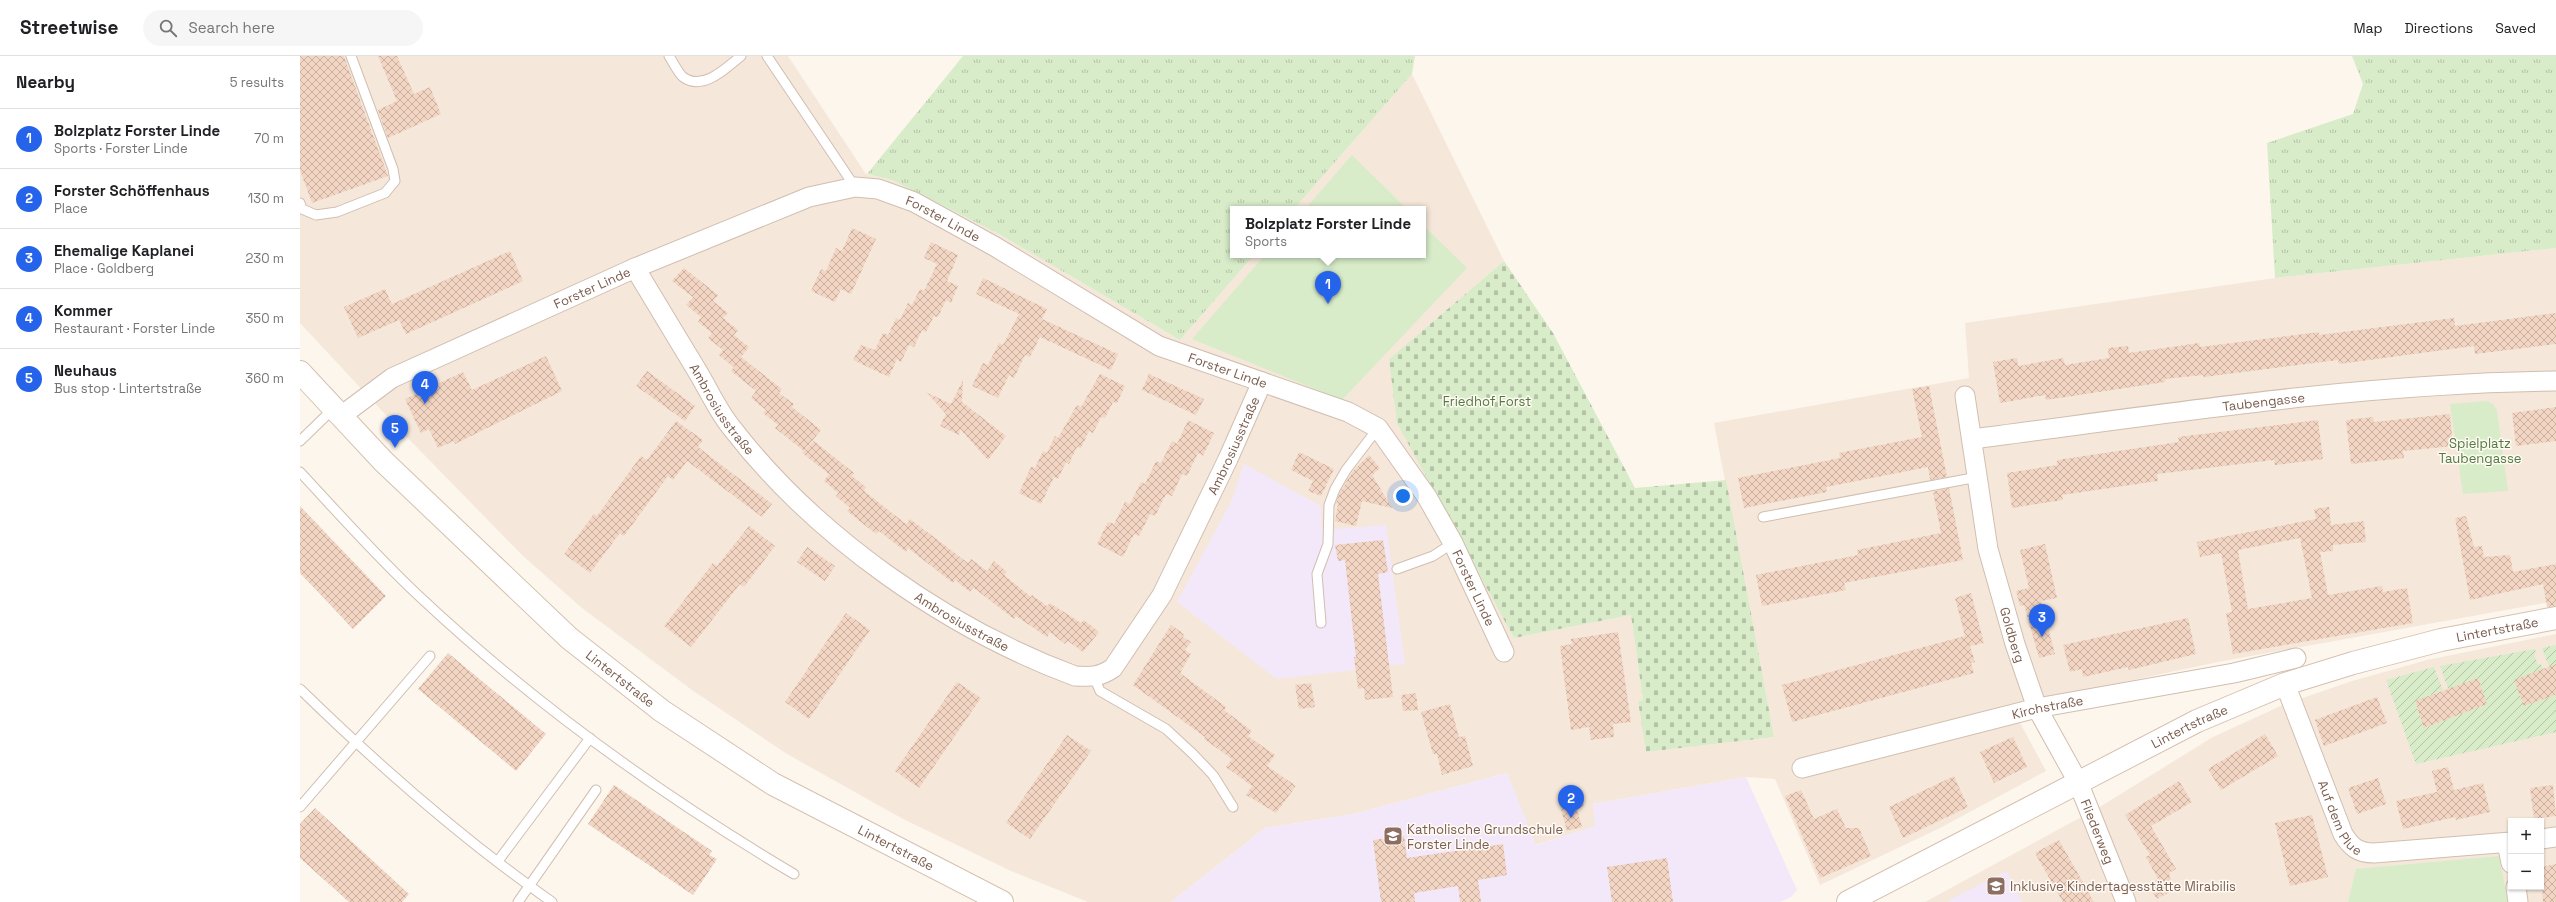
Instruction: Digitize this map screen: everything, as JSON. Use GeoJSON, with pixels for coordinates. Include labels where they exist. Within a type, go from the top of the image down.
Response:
{"type":"FeatureCollection","features":[{"type":"Feature","properties":{"kind":"main road","name":"Lintertstraße"},"geometry":{"type":"LineString","coordinates":[[300,372],[383,461],[569,638],[662,711],[773,784],[976,894],[1002,902]]}},
{"type":"Feature","properties":{"kind":"main road","name":"Lintertstraße"},"geometry":{"type":"LineString","coordinates":[[1848,902],[2197,721],[2285,684],[2353,663],[2441,640],[2556,618]]}},
{"type":"Feature","properties":{"kind":"street","name":"Forster Linde"},"geometry":{"type":"LineString","coordinates":[[338,412],[392,378],[635,268],[809,197],[855,187],[878,189],[914,202],[994,246],[1159,346],[1348,412],[1378,428],[1427,497],[1453,543],[1504,652]]}},
{"type":"Feature","properties":{"kind":"street","name":"Ambrosiusstraße"},"geometry":{"type":"LineString","coordinates":[[635,268],[730,426],[772,474],[827,526],[861,556],[913,595],[976,630],[1055,669],[1075,676],[1094,678],[1113,668],[1162,595],[1228,460],[1262,382]]}},
{"type":"Feature","properties":{"kind":"street","name":"Taubengasse"},"geometry":{"type":"LineString","coordinates":[[1973,439],[2349,393],[2499,382],[2556,381]]}},
{"type":"Feature","properties":{"kind":"street","name":"Goldberg"},"geometry":{"type":"LineString","coordinates":[[1965,396],[1973,439],[1988,548],[2015,644],[2037,708],[2078,782]]}},
{"type":"Feature","properties":{"kind":"street","name":"Kirchstraße"},"geometry":{"type":"LineString","coordinates":[[1802,768],[2037,708],[2234,673],[2296,658]]}},
{"type":"Feature","properties":{"kind":"street","name":"Auf dem Plue"},"geometry":{"type":"LineString","coordinates":[[2285,684],[2343,834],[2353,848],[2359,852],[2374,853],[2508,843]]}},
{"type":"Feature","properties":{"kind":"street","name":"Fliederweg"},"geometry":{"type":"LineString","coordinates":[[2078,782],[2126,902]]}},
{"type":"Feature","properties":{"kind":"street"},"geometry":{"type":"LineString","coordinates":[[2544,838],[2556,837]]}},
{"type":"Feature","properties":{"kind":"street"},"geometry":{"type":"LineString","coordinates":[[2516,890],[2518,902]]}},
{"type":"Feature","properties":{"kind":"lane"},"geometry":{"type":"LineString","coordinates":[[300,203],[302,208],[316,215],[337,212],[385,193],[395,181],[393,169],[351,56]]}},
{"type":"Feature","properties":{"kind":"lane"},"geometry":{"type":"LineString","coordinates":[[669,56],[683,77],[696,82],[712,78],[741,56]]}},
{"type":"Feature","properties":{"kind":"lane"},"geometry":{"type":"LineString","coordinates":[[767,56],[855,187]]}},
{"type":"Feature","properties":{"kind":"lane"},"geometry":{"type":"LineString","coordinates":[[300,441],[338,412]]}},
{"type":"Feature","properties":{"kind":"lane"},"geometry":{"type":"LineString","coordinates":[[1321,623],[1317,574],[1328,544],[1329,505],[1335,489],[1346,470],[1378,428]]}},
{"type":"Feature","properties":{"kind":"lane"},"geometry":{"type":"LineString","coordinates":[[300,472],[420,597],[487,656],[590,738],[729,835],[794,874]]}},
{"type":"Feature","properties":{"kind":"lane"},"geometry":{"type":"LineString","coordinates":[[1763,517],[1978,477]]}},
{"type":"Feature","properties":{"kind":"lane"},"geometry":{"type":"LineString","coordinates":[[1397,569],[1433,556],[1453,543]]}},
{"type":"Feature","properties":{"kind":"lane"},"geometry":{"type":"LineString","coordinates":[[300,807],[430,656]]}},
{"type":"Feature","properties":{"kind":"lane"},"geometry":{"type":"LineString","coordinates":[[1094,678],[1100,691],[1154,721],[1182,744],[1213,776],[1233,807]]}},
{"type":"Feature","properties":{"kind":"lane"},"geometry":{"type":"LineString","coordinates":[[300,689],[356,742],[464,836],[552,902]]}},
{"type":"Feature","properties":{"kind":"lane"},"geometry":{"type":"LineString","coordinates":[[498,862],[590,738]]}},
{"type":"Feature","properties":{"kind":"lane"},"geometry":{"type":"LineString","coordinates":[[518,902],[596,790]]}},
{"type":"Feature","properties":{"kind":"shaded area"},"geometry":{"type":"Polygon","coordinates":[[[344,56],[788,56],[866,174],[892,180],[999,234],[1180,340],[1251,258],[1426,258],[1426,206],[1297,206],[1412,74],[1504,261],[1389,359],[1514,638],[1631,615],[1643,700],[1638,701],[1646,752],[1774,737],[1714,423],[1969,378],[1965,323],[2275,278],[2556,248],[2556,601],[2218,662],[2011,706],[2046,771],[1940,828],[1820,885],[1775,779],[1746,777],[1593,804],[1596,826],[1535,845],[1507,773],[1354,814],[1265,828],[1171,902],[1088,902],[1011,871],[903,819],[787,754],[692,690],[582,608],[522,555],[397,427],[300,323],[300,163],[374,137],[344,56]]]}},
{"type":"Feature","properties":{"kind":"shaded area"},"geometry":{"type":"Polygon","coordinates":[[[1244,464],[1321,506],[1322,530],[1386,525],[1405,664],[1277,679],[1177,602],[1232,500],[1244,464]]]}},
{"type":"Feature","properties":{"kind":"shaded area"},"geometry":{"type":"Polygon","coordinates":[[[2556,634],[2556,902],[1925,902],[2098,808],[2213,737],[2285,704],[2352,681],[2427,660],[2556,634]]]}},
{"type":"Feature","properties":{"kind":"shaded area","name":"Katholische Grundschule Forster Linde"},"geometry":{"type":"Polygon","coordinates":[[[1507,773],[1536,845],[1595,826],[1593,804],[1746,777],[1797,890],[1791,897],[1780,902],[1171,902],[1265,828],[1354,814],[1507,773]]]}},
{"type":"Feature","properties":{"kind":"shaded area","name":"Inklusive Kindertagesstätte Mirabilis"},"geometry":{"type":"Polygon","coordinates":[[[2007,871],[2022,902],[1950,902],[1949,900],[2007,871]]]}},
{"type":"Feature","properties":{"kind":"green space"},"geometry":{"type":"Polygon","coordinates":[[[963,56],[1415,56],[1412,74],[1297,206],[1230,206],[1230,258],[1251,258],[1180,340],[999,234],[892,180],[867,174],[963,56]]]}},
{"type":"Feature","properties":{"kind":"green space"},"geometry":{"type":"Polygon","coordinates":[[[2352,56],[2556,56],[2556,248],[2275,278],[2267,143],[2353,114],[2363,84],[2352,56]]]}},
{"type":"Feature","properties":{"kind":"green space"},"geometry":{"type":"Polygon","coordinates":[[[1352,155],[1404,206],[1308,206],[1352,155]]]}},
{"type":"Feature","properties":{"kind":"green space"},"geometry":{"type":"Polygon","coordinates":[[[1426,228],[1467,268],[1342,400],[1192,339],[1262,258],[1426,258],[1426,228]]]}},
{"type":"Feature","properties":{"kind":"green space","name":"Friedhof Forst"},"geometry":{"type":"Polygon","coordinates":[[[1504,261],[1553,333],[1635,488],[1726,480],[1774,737],[1646,752],[1638,701],[1643,700],[1631,615],[1514,638],[1397,423],[1389,359],[1504,261]]]}},
{"type":"Feature","properties":{"kind":"green space","name":"Spielplatz Taubengasse"},"geometry":{"type":"Polygon","coordinates":[[[2486,401],[2493,404],[2497,410],[2508,491],[2463,494],[2450,404],[2486,401]]]}},
{"type":"Feature","properties":{"kind":"green space"},"geometry":{"type":"Polygon","coordinates":[[[2556,645],[2556,664],[2549,667],[2542,648],[2556,645]]]}},
{"type":"Feature","properties":{"kind":"green space"},"geometry":{"type":"Polygon","coordinates":[[[2535,649],[2536,652],[2534,654],[2538,665],[2541,664],[2543,669],[2515,680],[2525,706],[2556,695],[2556,732],[2416,764],[2386,680],[2434,667],[2443,690],[2415,702],[2425,728],[2487,704],[2478,678],[2448,689],[2440,666],[2535,649]]]}},
{"type":"Feature","properties":{"kind":"green space"},"geometry":{"type":"Polygon","coordinates":[[[2499,856],[2508,902],[2348,902],[2356,869],[2499,856]]]}},
{"type":"Feature","properties":{"kind":"building"},"geometry":{"type":"Polygon","coordinates":[[[300,56],[344,56],[388,176],[312,203],[300,170],[300,56]]]}},
{"type":"Feature","properties":{"kind":"building"},"geometry":{"type":"Polygon","coordinates":[[[378,56],[397,56],[414,94],[430,87],[441,114],[388,138],[378,110],[397,101],[378,56]]]}},
{"type":"Feature","properties":{"kind":"building"},"geometry":{"type":"Polygon","coordinates":[[[852,228],[876,239],[851,294],[841,289],[835,302],[811,291],[821,269],[826,271],[836,248],[842,251],[852,228]]]}},
{"type":"Feature","properties":{"kind":"building"},"geometry":{"type":"Polygon","coordinates":[[[931,242],[958,255],[947,281],[958,286],[951,303],[946,300],[938,317],[934,316],[926,332],[922,330],[914,347],[909,345],[901,362],[897,359],[889,377],[853,360],[861,345],[875,350],[883,333],[888,335],[896,318],[900,320],[908,303],[912,305],[920,289],[924,291],[937,264],[924,258],[931,242]]]}},
{"type":"Feature","properties":{"kind":"building"},"geometry":{"type":"Polygon","coordinates":[[[510,251],[523,281],[406,334],[399,320],[358,338],[344,307],[385,289],[392,304],[510,251]]]}},
{"type":"Feature","properties":{"kind":"building"},"geometry":{"type":"Polygon","coordinates":[[[684,268],[718,295],[713,301],[728,313],[723,318],[738,330],[734,335],[749,347],[741,357],[782,389],[779,393],[794,404],[792,407],[821,430],[804,451],[775,428],[778,425],[763,413],[766,410],[751,398],[756,391],[731,371],[735,365],[733,367],[719,355],[723,350],[708,338],[712,333],[698,322],[701,317],[686,305],[693,297],[672,281],[684,268]]]}},
{"type":"Feature","properties":{"kind":"building"},"geometry":{"type":"Polygon","coordinates":[[[983,278],[1047,309],[1042,319],[1118,354],[1111,370],[1040,337],[1030,357],[1025,355],[1014,378],[1009,375],[998,398],[972,386],[983,363],[988,365],[999,343],[1003,345],[1019,314],[976,294],[983,278]]]}},
{"type":"Feature","properties":{"kind":"building"},"geometry":{"type":"Polygon","coordinates":[[[2556,313],[2556,344],[2475,354],[2474,346],[2339,364],[2338,360],[2204,377],[2203,375],[2165,379],[2165,382],[2046,400],[2045,395],[2000,403],[1993,362],[2017,358],[2018,366],[2063,358],[2065,365],[2109,358],[2108,348],[2128,346],[2129,353],[2199,343],[2200,347],[2319,332],[2319,335],[2454,318],[2455,326],[2556,313]]]}},
{"type":"Feature","properties":{"kind":"building"},"geometry":{"type":"Polygon","coordinates":[[[546,356],[562,391],[455,444],[454,441],[438,448],[429,429],[421,433],[405,399],[463,372],[472,390],[546,356]]]}},
{"type":"Feature","properties":{"kind":"building"},"geometry":{"type":"Polygon","coordinates":[[[647,371],[695,406],[685,421],[636,386],[647,371]]]}},
{"type":"Feature","properties":{"kind":"building"},"geometry":{"type":"Polygon","coordinates":[[[1100,374],[1125,386],[1117,403],[1113,402],[1105,418],[1101,417],[1093,433],[1089,431],[1081,448],[1077,447],[1069,464],[1066,462],[1058,479],[1054,477],[1041,504],[1019,493],[1031,467],[1035,468],[1043,451],[1047,453],[1055,436],[1058,438],[1077,405],[1081,407],[1100,374]]]}},
{"type":"Feature","properties":{"kind":"building"},"geometry":{"type":"Polygon","coordinates":[[[1149,374],[1204,399],[1196,415],[1142,390],[1149,374]]]}},
{"type":"Feature","properties":{"kind":"building"},"geometry":{"type":"Polygon","coordinates":[[[963,380],[962,402],[1006,436],[988,460],[960,429],[959,435],[940,426],[946,414],[926,392],[951,404],[963,380]]]}},
{"type":"Feature","properties":{"kind":"building"},"geometry":{"type":"Polygon","coordinates":[[[1929,386],[1947,477],[1930,480],[1928,467],[1826,487],[1827,492],[1744,508],[1738,478],[1840,458],[1839,453],[1922,437],[1912,389],[1929,386]]]}},
{"type":"Feature","properties":{"kind":"building"},"geometry":{"type":"Polygon","coordinates":[[[2556,407],[2556,441],[2516,446],[2512,413],[2556,407]]]}},
{"type":"Feature","properties":{"kind":"building"},"geometry":{"type":"Polygon","coordinates":[[[2450,414],[2453,446],[2403,451],[2404,458],[2351,464],[2346,420],[2373,417],[2374,422],[2450,414]]]}},
{"type":"Feature","properties":{"kind":"building"},"geometry":{"type":"Polygon","coordinates":[[[1188,420],[1214,433],[1203,456],[1198,453],[1187,476],[1182,474],[1172,496],[1166,494],[1155,516],[1150,514],[1139,536],[1134,534],[1123,557],[1097,544],[1108,522],[1114,524],[1125,502],[1130,504],[1141,482],[1145,484],[1156,461],[1161,463],[1172,441],[1177,444],[1188,420]]]}},
{"type":"Feature","properties":{"kind":"building"},"geometry":{"type":"Polygon","coordinates":[[[2318,420],[2323,459],[2275,465],[2274,460],[2157,474],[2158,481],[2062,495],[2063,500],[2012,508],[2007,473],[2057,465],[2057,460],[2179,442],[2178,437],[2318,420]]]}},
{"type":"Feature","properties":{"kind":"building"},"geometry":{"type":"Polygon","coordinates":[[[676,421],[703,440],[698,447],[772,504],[762,517],[687,461],[673,480],[668,476],[624,536],[620,533],[590,573],[564,554],[594,514],[597,516],[641,456],[647,460],[676,421]]]}},
{"type":"Feature","properties":{"kind":"building"},"geometry":{"type":"Polygon","coordinates":[[[814,441],[854,473],[852,476],[866,487],[864,491],[906,524],[910,519],[968,563],[971,559],[987,571],[994,561],[1007,572],[1004,575],[1031,597],[1032,595],[1047,606],[1050,603],[1081,623],[1084,620],[1099,632],[1083,652],[1068,641],[1065,644],[1050,632],[1047,637],[1016,616],[1014,619],[974,588],[970,592],[955,580],[953,583],[908,548],[906,552],[879,531],[876,534],[847,511],[850,508],[836,496],[838,493],[824,481],[829,474],[802,453],[814,441]]]}},
{"type":"Feature","properties":{"kind":"building"},"geometry":{"type":"Polygon","coordinates":[[[1299,452],[1334,469],[1321,496],[1308,491],[1313,481],[1291,470],[1299,452]]]}},
{"type":"Feature","properties":{"kind":"building"},"geometry":{"type":"Polygon","coordinates":[[[1369,455],[1380,468],[1372,475],[1392,508],[1362,501],[1356,526],[1335,521],[1338,504],[1336,503],[1340,492],[1353,471],[1369,455]]]}},
{"type":"Feature","properties":{"kind":"building"},"geometry":{"type":"Polygon","coordinates":[[[1949,488],[1963,560],[1844,583],[1846,590],[1762,606],[1756,575],[1858,555],[1857,550],[1941,533],[1933,492],[1949,488]]]}},
{"type":"Feature","properties":{"kind":"building"},"geometry":{"type":"Polygon","coordinates":[[[300,506],[386,596],[353,629],[300,573],[300,506]]]}},
{"type":"Feature","properties":{"kind":"building"},"geometry":{"type":"Polygon","coordinates":[[[2329,507],[2331,525],[2364,521],[2366,542],[2333,545],[2333,551],[2320,552],[2328,595],[2382,586],[2383,592],[2407,588],[2413,623],[2233,654],[2226,613],[2232,612],[2221,553],[2200,557],[2197,542],[2316,519],[2314,509],[2329,507]],[[2300,538],[2238,550],[2248,609],[2312,598],[2300,538]]]}},
{"type":"Feature","properties":{"kind":"building"},"geometry":{"type":"Polygon","coordinates":[[[2466,516],[2474,547],[2482,546],[2484,557],[2510,555],[2513,572],[2556,564],[2556,606],[2547,607],[2543,584],[2470,600],[2455,518],[2466,516]]]}},
{"type":"Feature","properties":{"kind":"building"},"geometry":{"type":"Polygon","coordinates":[[[749,526],[775,546],[744,587],[740,584],[691,647],[664,626],[713,563],[717,566],[749,526]]]}},
{"type":"Feature","properties":{"kind":"building"},"geometry":{"type":"Polygon","coordinates":[[[1383,540],[1388,572],[1378,574],[1393,697],[1365,700],[1364,688],[1358,689],[1354,657],[1356,657],[1345,560],[1338,561],[1335,545],[1383,540]]]}},
{"type":"Feature","properties":{"kind":"building"},"geometry":{"type":"Polygon","coordinates":[[[2045,544],[2057,598],[2041,601],[2055,654],[2039,658],[2024,605],[2020,606],[2016,591],[2029,588],[2020,550],[2045,544]]]}},
{"type":"Feature","properties":{"kind":"building"},"geometry":{"type":"Polygon","coordinates":[[[807,547],[835,566],[825,581],[797,562],[807,547]]]}},
{"type":"Feature","properties":{"kind":"building"},"geometry":{"type":"Polygon","coordinates":[[[1971,593],[1984,643],[1970,646],[1975,662],[1971,663],[1974,673],[1792,722],[1782,685],[1965,636],[1955,598],[1971,593]]]}},
{"type":"Feature","properties":{"kind":"building"},"geometry":{"type":"Polygon","coordinates":[[[846,613],[870,630],[809,719],[785,702],[846,613]]]}},
{"type":"Feature","properties":{"kind":"building"},"geometry":{"type":"Polygon","coordinates":[[[2188,618],[2196,654],[2129,670],[2128,667],[2083,677],[2082,669],[2070,672],[2063,645],[2188,618]]]}},
{"type":"Feature","properties":{"kind":"building"},"geometry":{"type":"Polygon","coordinates":[[[1171,625],[1184,634],[1183,637],[1191,642],[1185,650],[1191,654],[1180,673],[1226,707],[1224,710],[1252,731],[1248,736],[1275,755],[1267,766],[1296,786],[1276,813],[1246,795],[1252,786],[1226,767],[1232,759],[1204,739],[1205,737],[1133,685],[1171,625]]]}},
{"type":"Feature","properties":{"kind":"building"},"geometry":{"type":"Polygon","coordinates":[[[1618,632],[1631,722],[1613,724],[1614,737],[1591,740],[1589,727],[1571,730],[1560,646],[1572,644],[1571,639],[1618,632]]]}},
{"type":"Feature","properties":{"kind":"building"},"geometry":{"type":"Polygon","coordinates":[[[448,653],[546,734],[516,771],[418,689],[448,653]]]}},
{"type":"Feature","properties":{"kind":"building"},"geometry":{"type":"Polygon","coordinates":[[[2556,664],[2556,695],[2524,706],[2514,680],[2556,664]]]}},
{"type":"Feature","properties":{"kind":"building"},"geometry":{"type":"Polygon","coordinates":[[[2478,678],[2487,704],[2424,728],[2415,701],[2478,678]]]}},
{"type":"Feature","properties":{"kind":"building"},"geometry":{"type":"Polygon","coordinates":[[[957,682],[981,698],[919,788],[895,771],[957,682]]]}},
{"type":"Feature","properties":{"kind":"building"},"geometry":{"type":"Polygon","coordinates":[[[1311,683],[1315,707],[1299,709],[1295,685],[1311,683]]]}},
{"type":"Feature","properties":{"kind":"building"},"geometry":{"type":"Polygon","coordinates":[[[1416,693],[1418,710],[1403,711],[1401,695],[1416,693]]]}},
{"type":"Feature","properties":{"kind":"building"},"geometry":{"type":"Polygon","coordinates":[[[2377,697],[2387,723],[2324,746],[2315,720],[2377,697]]]}},
{"type":"Feature","properties":{"kind":"building"},"geometry":{"type":"Polygon","coordinates":[[[1450,704],[1459,737],[1465,736],[1473,766],[1442,775],[1437,754],[1433,754],[1421,712],[1450,704]]]}},
{"type":"Feature","properties":{"kind":"building"},"geometry":{"type":"Polygon","coordinates":[[[2265,734],[2278,756],[2221,790],[2208,769],[2265,734]]]}},
{"type":"Feature","properties":{"kind":"building"},"geometry":{"type":"Polygon","coordinates":[[[1067,735],[1091,751],[1030,839],[1006,823],[1067,735]]]}},
{"type":"Feature","properties":{"kind":"building"},"geometry":{"type":"Polygon","coordinates":[[[2013,737],[2027,767],[1994,783],[1980,752],[2013,737]]]}},
{"type":"Feature","properties":{"kind":"building"},"geometry":{"type":"Polygon","coordinates":[[[2448,767],[2454,790],[2483,783],[2490,812],[2456,820],[2455,817],[2403,829],[2396,801],[2437,792],[2432,771],[2448,767]]]}},
{"type":"Feature","properties":{"kind":"building"},"geometry":{"type":"Polygon","coordinates":[[[1954,776],[1968,807],[1903,838],[1889,807],[1954,776]]]}},
{"type":"Feature","properties":{"kind":"building"},"geometry":{"type":"Polygon","coordinates":[[[2378,778],[2386,804],[2357,814],[2348,788],[2378,778]]]}},
{"type":"Feature","properties":{"kind":"building"},"geometry":{"type":"Polygon","coordinates":[[[2179,781],[2192,802],[2151,826],[2176,869],[2169,873],[2173,890],[2157,899],[2149,886],[2158,879],[2146,857],[2150,855],[2125,815],[2179,781]]]}},
{"type":"Feature","properties":{"kind":"building"},"geometry":{"type":"Polygon","coordinates":[[[614,785],[712,851],[709,855],[717,859],[693,895],[588,824],[614,785]]]}},
{"type":"Feature","properties":{"kind":"building"},"geometry":{"type":"Polygon","coordinates":[[[2553,785],[2556,816],[2534,818],[2530,788],[2553,785]]]}},
{"type":"Feature","properties":{"kind":"building"},"geometry":{"type":"Polygon","coordinates":[[[1801,790],[1814,819],[1837,809],[1846,828],[1859,828],[1871,856],[1820,878],[1785,796],[1801,790]]]}},
{"type":"Feature","properties":{"kind":"building"},"geometry":{"type":"Polygon","coordinates":[[[1580,792],[1584,806],[1577,809],[1582,827],[1567,831],[1558,799],[1580,792]]]}},
{"type":"Feature","properties":{"kind":"building"},"geometry":{"type":"Polygon","coordinates":[[[315,808],[409,894],[402,902],[349,902],[300,858],[300,824],[315,808]]]}},
{"type":"Feature","properties":{"kind":"building"},"geometry":{"type":"Polygon","coordinates":[[[2312,815],[2328,877],[2290,886],[2275,823],[2312,815]]]}},
{"type":"Feature","properties":{"kind":"building"},"geometry":{"type":"Polygon","coordinates":[[[1404,836],[1407,858],[1503,844],[1507,875],[1478,880],[1481,902],[1460,902],[1458,886],[1414,893],[1415,902],[1381,902],[1373,840],[1404,836]]]}},
{"type":"Feature","properties":{"kind":"building"},"geometry":{"type":"Polygon","coordinates":[[[2059,840],[2094,902],[2063,902],[2035,853],[2059,840]]]}},
{"type":"Feature","properties":{"kind":"building"},"geometry":{"type":"Polygon","coordinates":[[[1667,858],[1673,902],[1612,902],[1607,867],[1667,858]]]}},
{"type":"Feature","properties":{"kind":"building"},"geometry":{"type":"Polygon","coordinates":[[[2556,864],[2556,902],[2543,902],[2544,866],[2556,864]]]}},
{"type":"Feature","properties":{"kind":"place","name":"Bolzplatz Forster Linde"},"geometry":{"type":"Point","coordinates":[1328,304]}},
{"type":"Feature","properties":{"kind":"place","name":"Kommer"},"geometry":{"type":"Point","coordinates":[425,404]}},
{"type":"Feature","properties":{"kind":"place","name":"Neuhaus"},"geometry":{"type":"Point","coordinates":[395,448]}},
{"type":"Feature","properties":{"kind":"place","name":"Ehemalige Kaplanei"},"geometry":{"type":"Point","coordinates":[2042,637]}},
{"type":"Feature","properties":{"kind":"place","name":"Forster Schöffenhaus"},"geometry":{"type":"Point","coordinates":[1571,818]}},
{"type":"Feature","properties":{"kind":"place","name":"Katholische Grundschule Forster Linde"},"geometry":{"type":"Point","coordinates":[1393,836]}},
{"type":"Feature","properties":{"kind":"place","name":"Inklusive Kindertagesstätte Mirabilis"},"geometry":{"type":"Point","coordinates":[1996,886]}}]}
